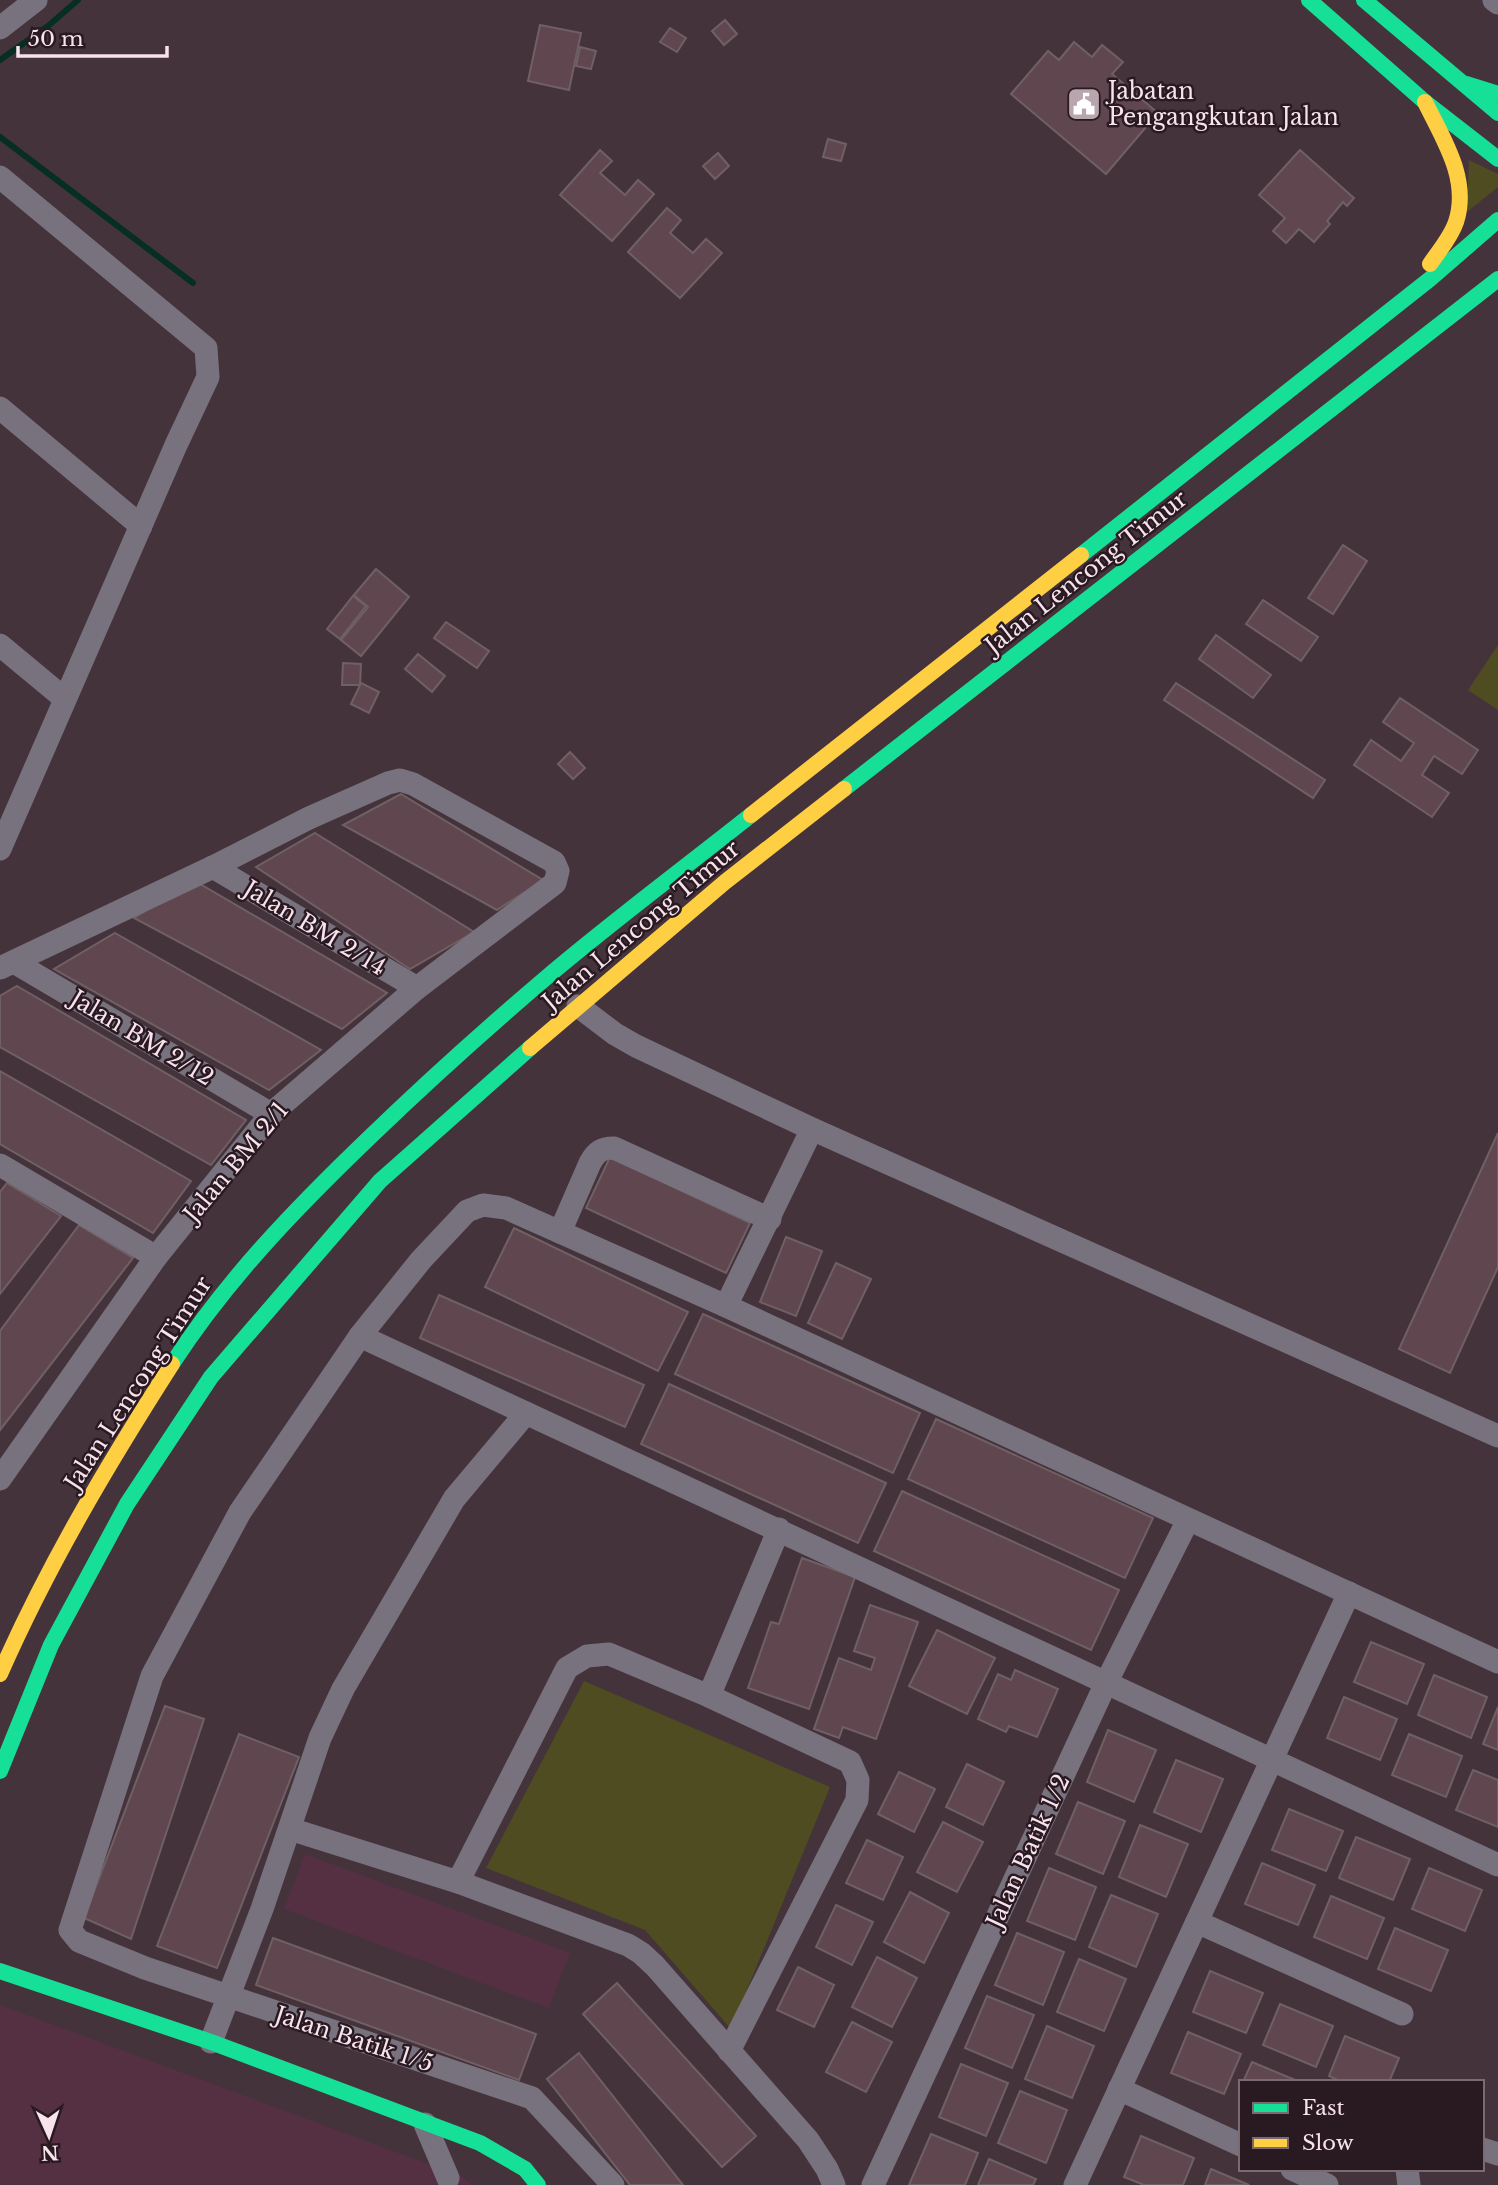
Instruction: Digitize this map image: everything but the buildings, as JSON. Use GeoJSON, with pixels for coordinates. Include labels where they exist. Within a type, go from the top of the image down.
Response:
{"type":"FeatureCollection","features":[{"type":"Feature","properties":{"kind":"main road"},"geometry":{"type":"LineString","coordinates":[[1309,0],[1425,102],[1498,159]]}},
{"type":"Feature","properties":{"kind":"main road"},"geometry":{"type":"LineString","coordinates":[[1364,0],[1498,113]]}},
{"type":"Feature","properties":{"kind":"main road"},"geometry":{"type":"LineString","coordinates":[[1466,84],[1498,94]]}},
{"type":"Feature","properties":{"kind":"main road"},"geometry":{"type":"LineString","coordinates":[[1409,295],[1451,232],[1461,196],[1453,160],[1425,102]]}},
{"type":"Feature","properties":{"kind":"main road","name":"Jalan Lencong Timur"},"geometry":{"type":"LineString","coordinates":[[0,1674],[26,1614],[102,1475],[180,1352],[238,1273],[327,1178],[447,1064],[549,975],[1409,295],[1498,220]]}},
{"type":"Feature","properties":{"kind":"main road","name":"Jalan Lencong Timur"},"geometry":{"type":"LineString","coordinates":[[0,1771],[51,1645],[127,1504],[211,1377],[380,1181],[578,1006],[736,873],[1498,279]]}},
{"type":"Feature","properties":{"kind":"main road"},"geometry":{"type":"LineString","coordinates":[[1467,305],[1498,290]]}},
{"type":"Feature","properties":{"kind":"main road"},"geometry":{"type":"LineString","coordinates":[[0,1971],[211,2042],[480,2143],[525,2169],[538,2185]]}},
{"type":"Feature","properties":{"kind":"street"},"geometry":{"type":"LineString","coordinates":[[0,28],[36,0]]}},
{"type":"Feature","properties":{"kind":"street"},"geometry":{"type":"LineString","coordinates":[[0,177],[206,348],[208,377],[0,849]]}},
{"type":"Feature","properties":{"kind":"street"},"geometry":{"type":"LineString","coordinates":[[0,408],[141,526]]}},
{"type":"Feature","properties":{"kind":"street"},"geometry":{"type":"LineString","coordinates":[[0,645],[65,699]]}},
{"type":"Feature","properties":{"kind":"street","name":"Jalan BM 2/1"},"geometry":{"type":"LineString","coordinates":[[0,1479],[156,1257],[271,1114],[417,988],[555,883],[558,871],[554,862],[413,784],[400,780],[309,818],[213,867]]}},
{"type":"Feature","properties":{"kind":"street"},"geometry":{"type":"LineString","coordinates":[[7,965],[213,867]]}},
{"type":"Feature","properties":{"kind":"street","name":"Jalan BM 2/14"},"geometry":{"type":"LineString","coordinates":[[213,867],[417,988]]}},
{"type":"Feature","properties":{"kind":"street","name":"Jalan BM 2/12"},"geometry":{"type":"LineString","coordinates":[[7,965],[271,1114]]}},
{"type":"Feature","properties":{"kind":"street"},"geometry":{"type":"LineString","coordinates":[[578,1006],[636,1046],[812,1129],[1498,1436]]}},
{"type":"Feature","properties":{"kind":"street"},"geometry":{"type":"LineString","coordinates":[[726,1306],[812,1129]]}},
{"type":"Feature","properties":{"kind":"street"},"geometry":{"type":"LineString","coordinates":[[561,1232],[590,1163],[595,1154],[603,1148],[614,1148],[769,1219]]}},
{"type":"Feature","properties":{"kind":"street"},"geometry":{"type":"LineString","coordinates":[[0,1166],[156,1257]]}},
{"type":"Feature","properties":{"kind":"street"},"geometry":{"type":"LineString","coordinates":[[1498,1662],[726,1306],[506,1208],[483,1205],[467,1211],[421,1260],[360,1336],[1498,1865]]}},
{"type":"Feature","properties":{"kind":"street","name":"Jalan Batik 1/5"},"geometry":{"type":"LineString","coordinates":[[360,1336],[240,1512],[152,1676],[70,1930],[79,1941],[227,1997],[532,2098],[613,2185]]}},
{"type":"Feature","properties":{"kind":"street"},"geometry":{"type":"LineString","coordinates":[[211,2042],[262,1909],[320,1738],[343,1689],[454,1499],[526,1412]]}},
{"type":"Feature","properties":{"kind":"street","name":"Jalan Batik 1/2"},"geometry":{"type":"LineString","coordinates":[[873,2185],[1106,1683],[1188,1520]]}},
{"type":"Feature","properties":{"kind":"street"},"geometry":{"type":"LineString","coordinates":[[709,1696],[779,1529]]}},
{"type":"Feature","properties":{"kind":"street"},"geometry":{"type":"LineString","coordinates":[[1075,2185],[1349,1593]]}},
{"type":"Feature","properties":{"kind":"street"},"geometry":{"type":"LineString","coordinates":[[458,1882],[567,1668],[587,1656],[609,1654],[709,1696],[850,1762],[858,1780],[857,1800],[729,2051]]}},
{"type":"Feature","properties":{"kind":"street"},"geometry":{"type":"LineString","coordinates":[[290,1829],[458,1882],[601,1933],[641,1953],[808,2140],[834,2185]]}},
{"type":"Feature","properties":{"kind":"street"},"geometry":{"type":"LineString","coordinates":[[1196,1922],[1402,2014]]}},
{"type":"Feature","properties":{"kind":"street"},"geometry":{"type":"LineString","coordinates":[[1119,2089],[1239,2145]]}},
{"type":"Feature","properties":{"kind":"street"},"geometry":{"type":"LineString","coordinates":[[425,2124],[448,2178]]}},
{"type":"Feature","properties":{"kind":"street"},"geometry":{"type":"LineString","coordinates":[[1297,2171],[1327,2185]]}},
{"type":"Feature","properties":{"kind":"shaded area"},"geometry":{"type":"Polygon","coordinates":[[[1469,160],[1498,174],[1498,187],[1467,212],[1469,160]]]}},
{"type":"Feature","properties":{"kind":"shaded area"},"geometry":{"type":"Polygon","coordinates":[[[1498,645],[1498,710],[1468,690],[1498,645]]]}},
{"type":"Feature","properties":{"kind":"shaded area"},"geometry":{"type":"Polygon","coordinates":[[[584,1681],[830,1787],[731,2029],[645,1930],[486,1868],[584,1681]]]}},
{"type":"Feature","properties":{"kind":"shaded area"},"geometry":{"type":"Polygon","coordinates":[[[305,1854],[570,1953],[549,2008],[284,1909],[305,1854]]]}},
{"type":"Feature","properties":{"kind":"shaded area"},"geometry":{"type":"Polygon","coordinates":[[[0,2005],[463,2177],[472,2185],[0,2185],[0,2005]]]}},
{"type":"Feature","properties":{"kind":"waterway"},"geometry":{"type":"LineString","coordinates":[[0,60],[48,26],[78,0]]}},
{"type":"Feature","properties":{"kind":"waterway"},"geometry":{"type":"LineString","coordinates":[[0,137],[193,283]]}},
{"type":"Feature","properties":{"kind":"traffic: fast"},"geometry":{"type":"LineString","coordinates":[[1309,0],[1425,102],[1498,159]]}},
{"type":"Feature","properties":{"kind":"traffic: fast"},"geometry":{"type":"LineString","coordinates":[[1364,0],[1498,113]]}},
{"type":"Feature","properties":{"kind":"traffic: fast"},"geometry":{"type":"LineString","coordinates":[[1466,84],[1498,94]]}},
{"type":"Feature","properties":{"kind":"traffic: fast"},"geometry":{"type":"LineString","coordinates":[[1081,555],[1430,279],[1498,220]]}},
{"type":"Feature","properties":{"kind":"traffic: fast"},"geometry":{"type":"LineString","coordinates":[[844,789],[1498,279]]}},
{"type":"Feature","properties":{"kind":"traffic: fast"},"geometry":{"type":"LineString","coordinates":[[172,1364],[216,1303],[264,1245],[392,1116],[547,977],[751,815]]}},
{"type":"Feature","properties":{"kind":"traffic: fast"},"geometry":{"type":"LineString","coordinates":[[0,1771],[51,1645],[127,1504],[211,1377],[380,1181],[530,1048]]}},
{"type":"Feature","properties":{"kind":"traffic: fast"},"geometry":{"type":"LineString","coordinates":[[0,1971],[211,2042],[480,2143],[525,2169],[538,2185]]}},
{"type":"Feature","properties":{"kind":"traffic: slow"},"geometry":{"type":"LineString","coordinates":[[1425,102],[1452,160],[1460,190],[1454,228],[1430,264]]}},
{"type":"Feature","properties":{"kind":"traffic: slow"},"geometry":{"type":"LineString","coordinates":[[751,815],[1081,555]]}},
{"type":"Feature","properties":{"kind":"traffic: slow"},"geometry":{"type":"LineString","coordinates":[[530,1048],[725,882],[844,789]]}},
{"type":"Feature","properties":{"kind":"traffic: slow"},"geometry":{"type":"LineString","coordinates":[[0,1674],[38,1594],[80,1516],[172,1364]]}},
{"type":"Feature","properties":{"kind":"place","name":"Jabatan Pengangkutan Jalan"},"geometry":{"type":"Point","coordinates":[1084,104]}}]}
